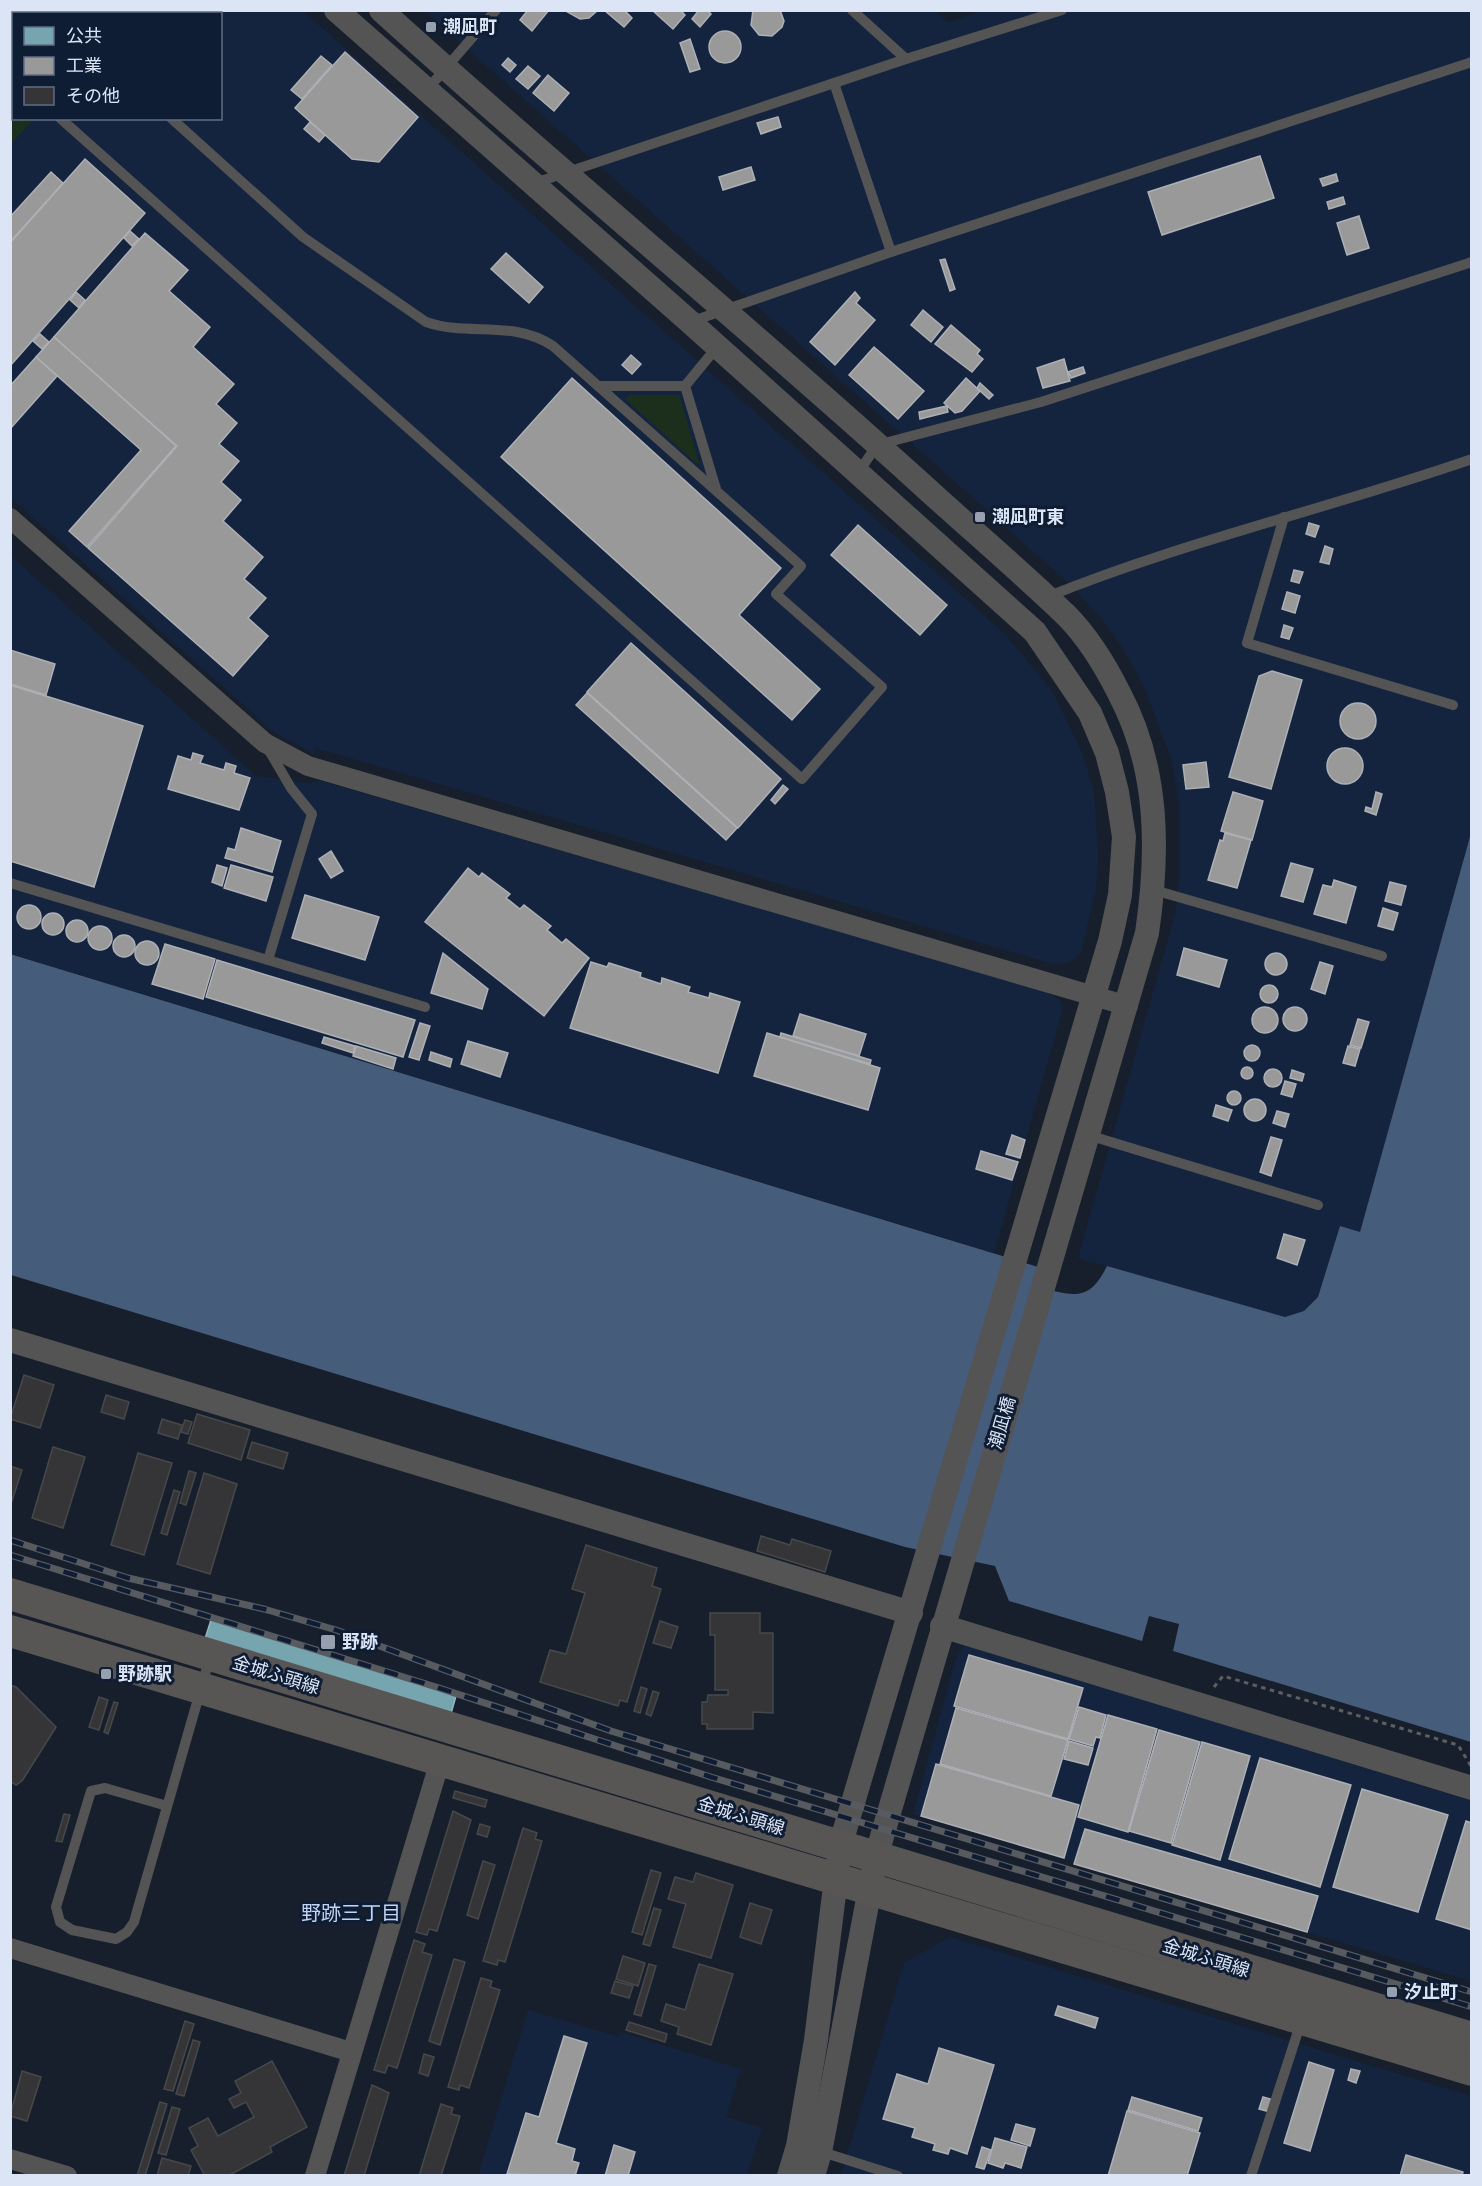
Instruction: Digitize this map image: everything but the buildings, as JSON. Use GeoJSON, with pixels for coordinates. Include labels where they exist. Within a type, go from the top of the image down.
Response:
{"type":"FeatureCollection","features":[{"type":"Feature","properties":{"kind":"main road","name":"金城ふ頭線"},"geometry":{"type":"LineString","coordinates":[[10,1594],[876,1857],[1307,2005],[1472,2070]]}},
{"type":"Feature","properties":{"kind":"main road","name":"金城ふ頭線"},"geometry":{"type":"LineString","coordinates":[[10,1631],[870,1890],[1307,2005],[1472,2038]]}},
{"type":"Feature","properties":{"kind":"street","name":"潮凪橋"},"geometry":{"type":"LineString","coordinates":[[336,10],[690,322],[1035,632],[1090,713],[1107,753],[1117,792],[1124,837],[1120,895],[1110,941],[840,1846],[816,2040],[809,2149]]}},
{"type":"Feature","properties":{"kind":"street","name":"潮凪橋"},"geometry":{"type":"LineString","coordinates":[[381,10],[445,69],[878,445],[1068,617],[1120,695],[1139,742],[1151,787],[1156,834],[1154,890],[1147,933],[1128,1006],[1056,1240],[876,1857],[809,2149]]}},
{"type":"Feature","properties":{"kind":"street"},"geometry":{"type":"LineString","coordinates":[[10,518],[264,743],[308,766],[1128,1006]]}},
{"type":"Feature","properties":{"kind":"street"},"geometry":{"type":"LineString","coordinates":[[10,1340],[914,1603]]}},
{"type":"Feature","properties":{"kind":"street"},"geometry":{"type":"LineString","coordinates":[[945,1615],[1201,1705],[1472,1788]]}},
{"type":"Feature","properties":{"kind":"street"},"geometry":{"type":"LineString","coordinates":[[315,2175],[440,1761]]}},
{"type":"Feature","properties":{"kind":"street"},"geometry":{"type":"LineString","coordinates":[[10,1948],[351,2052]]}},
{"type":"Feature","properties":{"kind":"street"},"geometry":{"type":"LineString","coordinates":[[789,2175],[809,2149]]}},
{"type":"Feature","properties":{"kind":"street"},"geometry":{"type":"LineString","coordinates":[[809,2149],[813,2175]]}},
{"type":"Feature","properties":{"kind":"street"},"geometry":{"type":"LineString","coordinates":[[10,2159],[67,2175]]}},
{"type":"Feature","properties":{"kind":"lane"},"geometry":{"type":"LineString","coordinates":[[426,91],[496,10]]}},
{"type":"Feature","properties":{"kind":"lane"},"geometry":{"type":"LineString","coordinates":[[852,10],[906,59]]}},
{"type":"Feature","properties":{"kind":"lane"},"geometry":{"type":"LineString","coordinates":[[533,184],[906,59],[1062,10]]}},
{"type":"Feature","properties":{"kind":"lane"},"geometry":{"type":"LineString","coordinates":[[690,322],[891,252],[1472,62]]}},
{"type":"Feature","properties":{"kind":"lane"},"geometry":{"type":"LineString","coordinates":[[834,83],[891,252]]}},
{"type":"Feature","properties":{"kind":"lane"},"geometry":{"type":"LineString","coordinates":[[62,120],[802,779],[882,687],[776,594],[801,566],[553,346],[538,336],[518,330],[440,326],[426,322],[303,237],[173,120]]}},
{"type":"Feature","properties":{"kind":"lane"},"geometry":{"type":"LineString","coordinates":[[857,473],[878,445],[1041,402],[1472,262]]}},
{"type":"Feature","properties":{"kind":"lane"},"geometry":{"type":"LineString","coordinates":[[685,386],[717,347]]}},
{"type":"Feature","properties":{"kind":"lane"},"geometry":{"type":"LineString","coordinates":[[598,386],[685,386]]}},
{"type":"Feature","properties":{"kind":"lane"},"geometry":{"type":"LineString","coordinates":[[685,386],[716,491]]}},
{"type":"Feature","properties":{"kind":"lane"},"geometry":{"type":"LineString","coordinates":[[1045,597],[1284,517],[1417,478],[1472,459]]}},
{"type":"Feature","properties":{"kind":"lane"},"geometry":{"type":"LineString","coordinates":[[1284,517],[1247,643],[1453,705]]}},
{"type":"Feature","properties":{"kind":"lane"},"geometry":{"type":"LineString","coordinates":[[264,743],[291,788],[312,814],[268,960]]}},
{"type":"Feature","properties":{"kind":"lane"},"geometry":{"type":"LineString","coordinates":[[10,883],[425,1007]]}},
{"type":"Feature","properties":{"kind":"lane"},"geometry":{"type":"LineString","coordinates":[[1154,890],[1382,956]]}},
{"type":"Feature","properties":{"kind":"lane"},"geometry":{"type":"LineString","coordinates":[[1088,1135],[1318,1205]]}},
{"type":"Feature","properties":{"kind":"lane"},"geometry":{"type":"LineString","coordinates":[[167,1806],[105,1788],[91,1791],[56,1906],[60,1922],[72,1930],[116,1939],[127,1932],[134,1922],[210,1655]]}},
{"type":"Feature","properties":{"kind":"lane"},"geometry":{"type":"LineString","coordinates":[[1251,2175],[1307,2005]]}},
{"type":"Feature","properties":{"kind":"lane"},"geometry":{"type":"LineString","coordinates":[[809,2149],[898,2175]]}},
{"type":"Feature","properties":{"kind":"path"},"geometry":{"type":"LineString","coordinates":[[1201,1705],[1223,1676],[1458,1745],[1472,1766]]}},
{"type":"Feature","properties":{"kind":"shaded area"},"geometry":{"type":"Polygon","coordinates":[[[934,10],[948,23],[985,10],[1471,11],[1471,833],[1360,1232],[1340,1227],[1318,1297],[1304,1311],[1285,1317],[1078,1258],[1176,911],[1179,879],[1179,803],[1172,761],[1143,684],[1123,649],[1102,619],[1062,577],[425,11],[934,10]]]}},
{"type":"Feature","properties":{"kind":"shaded area"},"geometry":{"type":"Polygon","coordinates":[[[11,11],[303,11],[1005,634],[1053,692],[1083,755],[1094,792],[1098,855],[1096,889],[1081,952],[1076,958],[1066,963],[1053,964],[316,748],[314,754],[274,732],[11,498],[10,144],[33,120],[222,120],[222,12],[12,12],[12,90],[10,89],[11,11]]]}},
{"type":"Feature","properties":{"kind":"shaded area"},"geometry":{"type":"Polygon","coordinates":[[[10,555],[256,776],[305,783],[321,781],[1044,991],[1059,999],[1063,1007],[994,1253],[11,954],[10,555]]]}},
{"type":"Feature","properties":{"kind":"shaded area"},"geometry":{"type":"Polygon","coordinates":[[[1471,833],[1471,1742],[1173,1651],[1179,1624],[1149,1616],[1142,1641],[1009,1601],[995,1566],[905,1547],[11,1275],[10,954],[1048,1270],[1042,1288],[1065,1293],[1081,1293],[1095,1285],[1107,1266],[1285,1317],[1304,1311],[1318,1297],[1340,1226],[1360,1232],[1471,833]]]}},
{"type":"Feature","properties":{"kind":"shaded area"},"geometry":{"type":"Polygon","coordinates":[[[965,1644],[1471,1801],[1471,1981],[913,1814],[957,1655],[965,1644]]]}},
{"type":"Feature","properties":{"kind":"shaded area"},"geometry":{"type":"Polygon","coordinates":[[[950,1937],[1471,2096],[1471,2175],[841,2176],[904,1963],[950,1937]]]}},
{"type":"Feature","properties":{"kind":"shaded area"},"geometry":{"type":"Polygon","coordinates":[[[528,2010],[618,2037],[620,2032],[741,2069],[726,2117],[762,2128],[747,2175],[478,2176],[528,2010]]]}},
{"type":"Feature","properties":{"kind":"green space"},"geometry":{"type":"Polygon","coordinates":[[[10,89],[12,90],[12,120],[33,120],[11,144],[10,89]]]}},
{"type":"Feature","properties":{"kind":"green space"},"geometry":{"type":"Polygon","coordinates":[[[630,395],[679,395],[700,466],[625,399],[630,395]]]}},
{"type":"Feature","properties":{"kind":"railway"},"geometry":{"type":"LineString","coordinates":[[10,1540],[128,1578],[264,1609],[336,1630],[611,1731],[1472,1992]]}},
{"type":"Feature","properties":{"kind":"railway"},"geometry":{"type":"LineString","coordinates":[[10,1555],[436,1687],[711,1777],[1472,2007]]}},
{"type":"Feature","properties":{"kind":"place","name":"潮凪町"},"geometry":{"type":"Point","coordinates":[431,27]}},
{"type":"Feature","properties":{"kind":"place","name":"潮凪町東"},"geometry":{"type":"Point","coordinates":[980,517]}},
{"type":"Feature","properties":{"kind":"place","name":"野跡"},"geometry":{"type":"Point","coordinates":[328,1642]}},
{"type":"Feature","properties":{"kind":"place","name":"野跡駅"},"geometry":{"type":"Point","coordinates":[106,1674]}},
{"type":"Feature","properties":{"kind":"place","name":"汐止町"},"geometry":{"type":"Point","coordinates":[1392,1992]}},
{"type":"Feature","properties":{"kind":"district","name":"野跡三丁目"},"geometry":{"type":"Point","coordinates":[351,1913]}}]}
